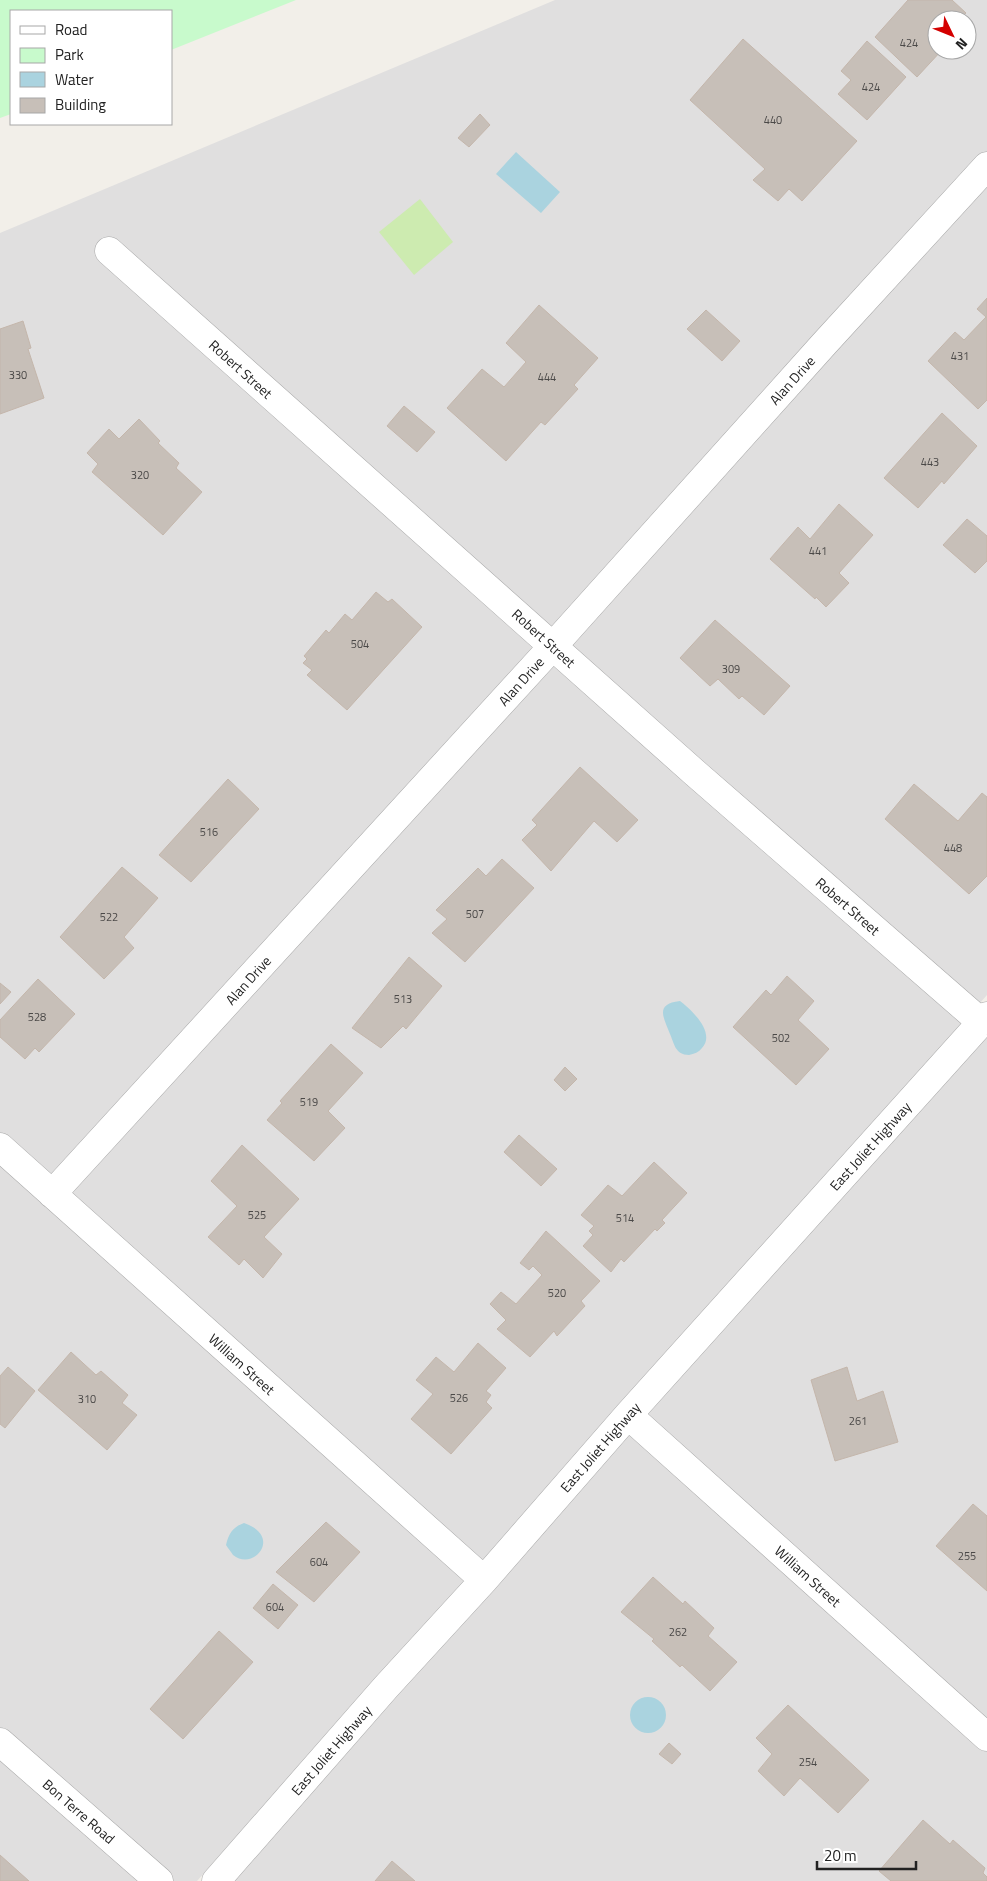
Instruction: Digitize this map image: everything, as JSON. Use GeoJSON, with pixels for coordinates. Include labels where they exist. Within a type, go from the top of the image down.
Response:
{"type":"FeatureCollection","features":[{"type":"Feature","properties":{"kind":"street","name":"Alan Drive"},"geometry":{"type":"LineString","coordinates":[[52,1194],[553,646],[842,324],[987,166]]}},
{"type":"Feature","properties":{"kind":"street","name":"Robert Street"},"geometry":{"type":"LineString","coordinates":[[109,251],[553,646],[984,1019]]}},
{"type":"Feature","properties":{"kind":"street","name":"East Joliet Highway"},"geometry":{"type":"LineString","coordinates":[[216,1881],[628,1415],[984,1019]]}},
{"type":"Feature","properties":{"kind":"street","name":"William Street"},"geometry":{"type":"LineString","coordinates":[[0,1147],[484,1580]]}},
{"type":"Feature","properties":{"kind":"street","name":"William Street"},"geometry":{"type":"LineString","coordinates":[[628,1415],[987,1737]]}},
{"type":"Feature","properties":{"kind":"street","name":"Bon Terre Road"},"geometry":{"type":"LineString","coordinates":[[0,1742],[159,1881]]}},
{"type":"Feature","properties":{"kind":"shaded area"},"geometry":{"type":"Polygon","coordinates":[[[555,0],[987,0],[987,995],[197,1881],[0,1881],[0,233],[555,0]]]}},
{"type":"Feature","properties":{"kind":"shaded area"},"geometry":{"type":"Polygon","coordinates":[[[987,1024],[987,1881],[216,1881],[987,1024]]]}},
{"type":"Feature","properties":{"kind":"green space"},"geometry":{"type":"Polygon","coordinates":[[[0,0],[296,0],[172,50],[172,10],[10,10],[10,114],[0,118],[0,0]]]}},
{"type":"Feature","properties":{"kind":"green space"},"geometry":{"type":"Polygon","coordinates":[[[420,199],[453,242],[414,275],[379,232],[420,199]]]}},
{"type":"Feature","properties":{"kind":"water"},"geometry":{"type":"Polygon","coordinates":[[[516,152],[560,192],[541,213],[496,174],[516,152]]]}},
{"type":"Feature","properties":{"kind":"water"},"geometry":{"type":"Polygon","coordinates":[[[680,1001],[701,1022],[706,1036],[706,1042],[701,1049],[689,1055],[681,1053],[676,1048],[663,1013],[667,1005],[680,1001]]]}},
{"type":"Feature","properties":{"kind":"water"},"geometry":{"type":"Polygon","coordinates":[[[244,1523],[256,1529],[262,1536],[263,1543],[261,1550],[256,1556],[249,1559],[241,1559],[233,1555],[226,1545],[232,1531],[244,1523]]]}},
{"type":"Feature","properties":{"kind":"water"},"geometry":{"type":"Polygon","coordinates":[[[648,1697],[655,1698],[661,1702],[665,1708],[665,1722],[661,1728],[655,1732],[648,1733],[641,1732],[635,1728],[631,1722],[630,1715],[631,1708],[635,1702],[641,1698],[648,1697]]]}},
{"type":"Feature","properties":{"kind":"building"},"geometry":{"type":"Polygon","coordinates":[[[908,0],[952,0],[963,10],[927,10],[927,60],[933,60],[917,77],[875,37],[908,0]]]}},
{"type":"Feature","properties":{"kind":"building"},"geometry":{"type":"Polygon","coordinates":[[[743,39],[857,141],[802,201],[789,189],[778,201],[753,180],[765,169],[690,100],[743,39]]]}},
{"type":"Feature","properties":{"kind":"building"},"geometry":{"type":"Polygon","coordinates":[[[867,41],[906,77],[867,120],[838,94],[851,80],[841,71],[867,41]]]}},
{"type":"Feature","properties":{"kind":"building"},"geometry":{"type":"Polygon","coordinates":[[[480,114],[490,125],[469,147],[458,138],[480,114]]]}},
{"type":"Feature","properties":{"kind":"building"},"geometry":{"type":"Polygon","coordinates":[[[987,298],[987,400],[978,409],[928,361],[955,332],[964,340],[986,317],[977,309],[987,298]]]}},
{"type":"Feature","properties":{"kind":"building"},"geometry":{"type":"Polygon","coordinates":[[[539,305],[598,358],[574,385],[578,389],[545,425],[541,422],[506,461],[447,408],[482,369],[504,387],[526,362],[506,343],[539,305]]]}},
{"type":"Feature","properties":{"kind":"building"},"geometry":{"type":"Polygon","coordinates":[[[706,310],[740,341],[722,361],[687,329],[706,310]]]}},
{"type":"Feature","properties":{"kind":"building"},"geometry":{"type":"Polygon","coordinates":[[[23,321],[31,348],[28,349],[44,398],[0,414],[0,329],[23,321]]]}},
{"type":"Feature","properties":{"kind":"building"},"geometry":{"type":"Polygon","coordinates":[[[404,406],[435,432],[417,452],[387,426],[404,406]]]}},
{"type":"Feature","properties":{"kind":"building"},"geometry":{"type":"Polygon","coordinates":[[[942,413],[977,446],[944,484],[942,481],[918,508],[884,478],[942,413]]]}},
{"type":"Feature","properties":{"kind":"building"},"geometry":{"type":"Polygon","coordinates":[[[139,419],[160,441],[158,443],[179,463],[176,468],[202,492],[163,535],[92,472],[98,464],[87,453],[109,429],[119,439],[139,419]]]}},
{"type":"Feature","properties":{"kind":"building"},"geometry":{"type":"Polygon","coordinates":[[[839,504],[873,535],[839,573],[849,583],[826,607],[770,559],[798,527],[810,539],[839,504]]]}},
{"type":"Feature","properties":{"kind":"building"},"geometry":{"type":"Polygon","coordinates":[[[967,519],[987,536],[987,561],[975,573],[943,545],[967,519]]]}},
{"type":"Feature","properties":{"kind":"building"},"geometry":{"type":"Polygon","coordinates":[[[376,592],[388,602],[392,599],[422,627],[347,710],[307,675],[312,670],[303,663],[307,659],[304,656],[326,630],[329,633],[345,614],[352,620],[376,592]]]}},
{"type":"Feature","properties":{"kind":"building"},"geometry":{"type":"Polygon","coordinates":[[[715,620],[790,686],[764,715],[742,696],[739,699],[718,679],[710,686],[680,658],[715,620]]]}},
{"type":"Feature","properties":{"kind":"building"},"geometry":{"type":"Polygon","coordinates":[[[580,767],[638,820],[617,842],[594,821],[551,871],[522,840],[537,825],[532,820],[580,767]]]}},
{"type":"Feature","properties":{"kind":"building"},"geometry":{"type":"Polygon","coordinates":[[[228,779],[259,809],[191,882],[159,855],[228,779]]]}},
{"type":"Feature","properties":{"kind":"building"},"geometry":{"type":"Polygon","coordinates":[[[914,784],[958,821],[982,793],[987,797],[987,876],[969,894],[885,819],[914,784]]]}},
{"type":"Feature","properties":{"kind":"building"},"geometry":{"type":"Polygon","coordinates":[[[502,859],[534,888],[465,962],[432,933],[447,919],[436,910],[478,868],[486,876],[502,859]]]}},
{"type":"Feature","properties":{"kind":"building"},"geometry":{"type":"Polygon","coordinates":[[[122,867],[158,898],[124,937],[134,948],[104,979],[60,937],[122,867]]]}},
{"type":"Feature","properties":{"kind":"building"},"geometry":{"type":"Polygon","coordinates":[[[409,957],[442,986],[406,1029],[403,1026],[381,1048],[352,1028],[409,957]]]}},
{"type":"Feature","properties":{"kind":"building"},"geometry":{"type":"Polygon","coordinates":[[[787,976],[814,1001],[798,1020],[829,1049],[796,1085],[733,1027],[766,990],[771,995],[787,976]]]}},
{"type":"Feature","properties":{"kind":"building"},"geometry":{"type":"Polygon","coordinates":[[[38,979],[75,1014],[39,1052],[35,1048],[25,1059],[0,1037],[0,1020],[38,979]]]}},
{"type":"Feature","properties":{"kind":"building"},"geometry":{"type":"Polygon","coordinates":[[[0,983],[11,992],[0,1004],[0,983]]]}},
{"type":"Feature","properties":{"kind":"building"},"geometry":{"type":"Polygon","coordinates":[[[331,1044],[363,1073],[328,1111],[345,1128],[314,1161],[267,1120],[282,1103],[280,1101],[331,1044]]]}},
{"type":"Feature","properties":{"kind":"building"},"geometry":{"type":"Polygon","coordinates":[[[565,1067],[577,1079],[565,1091],[554,1080],[565,1067]]]}},
{"type":"Feature","properties":{"kind":"building"},"geometry":{"type":"Polygon","coordinates":[[[519,1135],[557,1169],[541,1186],[504,1152],[519,1135]]]}},
{"type":"Feature","properties":{"kind":"building"},"geometry":{"type":"Polygon","coordinates":[[[242,1145],[299,1199],[264,1237],[282,1254],[263,1278],[244,1259],[239,1265],[208,1237],[237,1206],[211,1181],[242,1145]]]}},
{"type":"Feature","properties":{"kind":"building"},"geometry":{"type":"Polygon","coordinates":[[[654,1162],[687,1193],[662,1220],[665,1223],[657,1231],[655,1229],[624,1262],[621,1259],[611,1272],[583,1246],[593,1235],[589,1231],[594,1226],[581,1215],[608,1185],[622,1196],[654,1162]]]}},
{"type":"Feature","properties":{"kind":"building"},"geometry":{"type":"Polygon","coordinates":[[[546,1231],[600,1281],[581,1301],[585,1306],[557,1336],[554,1331],[530,1357],[497,1329],[506,1320],[490,1304],[501,1292],[516,1304],[542,1275],[533,1266],[529,1270],[520,1263],[546,1231]]]}},
{"type":"Feature","properties":{"kind":"building"},"geometry":{"type":"Polygon","coordinates":[[[478,1343],[506,1368],[486,1391],[491,1395],[486,1402],[492,1408],[451,1454],[411,1419],[433,1394],[416,1380],[436,1357],[454,1372],[478,1343]]]}},
{"type":"Feature","properties":{"kind":"building"},"geometry":{"type":"Polygon","coordinates":[[[71,1352],[96,1375],[101,1371],[128,1395],[122,1403],[137,1415],[107,1450],[38,1390],[71,1352]]]}},
{"type":"Feature","properties":{"kind":"building"},"geometry":{"type":"Polygon","coordinates":[[[8,1367],[35,1391],[5,1428],[0,1424],[0,1376],[8,1367]]]}},
{"type":"Feature","properties":{"kind":"building"},"geometry":{"type":"Polygon","coordinates":[[[847,1367],[857,1401],[883,1391],[898,1442],[835,1461],[811,1380],[847,1367]]]}},
{"type":"Feature","properties":{"kind":"building"},"geometry":{"type":"Polygon","coordinates":[[[973,1504],[987,1516],[987,1591],[936,1546],[973,1504]]]}},
{"type":"Feature","properties":{"kind":"building"},"geometry":{"type":"Polygon","coordinates":[[[326,1522],[360,1552],[314,1602],[276,1572],[326,1522]]]}},
{"type":"Feature","properties":{"kind":"building"},"geometry":{"type":"Polygon","coordinates":[[[653,1577],[683,1604],[685,1601],[714,1628],[708,1636],[737,1662],[710,1691],[682,1665],[680,1667],[652,1641],[654,1639],[621,1612],[653,1577]]]}},
{"type":"Feature","properties":{"kind":"building"},"geometry":{"type":"Polygon","coordinates":[[[273,1584],[298,1605],[278,1629],[253,1608],[273,1584]]]}},
{"type":"Feature","properties":{"kind":"building"},"geometry":{"type":"Polygon","coordinates":[[[219,1631],[253,1662],[183,1739],[150,1709],[219,1631]]]}},
{"type":"Feature","properties":{"kind":"building"},"geometry":{"type":"Polygon","coordinates":[[[788,1705],[869,1780],[838,1813],[800,1778],[784,1796],[758,1771],[772,1754],[756,1738],[788,1705]]]}},
{"type":"Feature","properties":{"kind":"building"},"geometry":{"type":"Polygon","coordinates":[[[669,1743],[681,1754],[672,1764],[659,1754],[669,1743]]]}},
{"type":"Feature","properties":{"kind":"building"},"geometry":{"type":"Polygon","coordinates":[[[923,1820],[950,1844],[953,1840],[985,1868],[983,1873],[987,1877],[987,1881],[891,1881],[879,1871],[923,1820]]]}},
{"type":"Feature","properties":{"kind":"building"},"geometry":{"type":"Polygon","coordinates":[[[0,1855],[29,1881],[0,1881],[0,1855]]]}},
{"type":"Feature","properties":{"kind":"building"},"geometry":{"type":"Polygon","coordinates":[[[392,1861],[415,1881],[375,1881],[392,1861]]]}}]}
